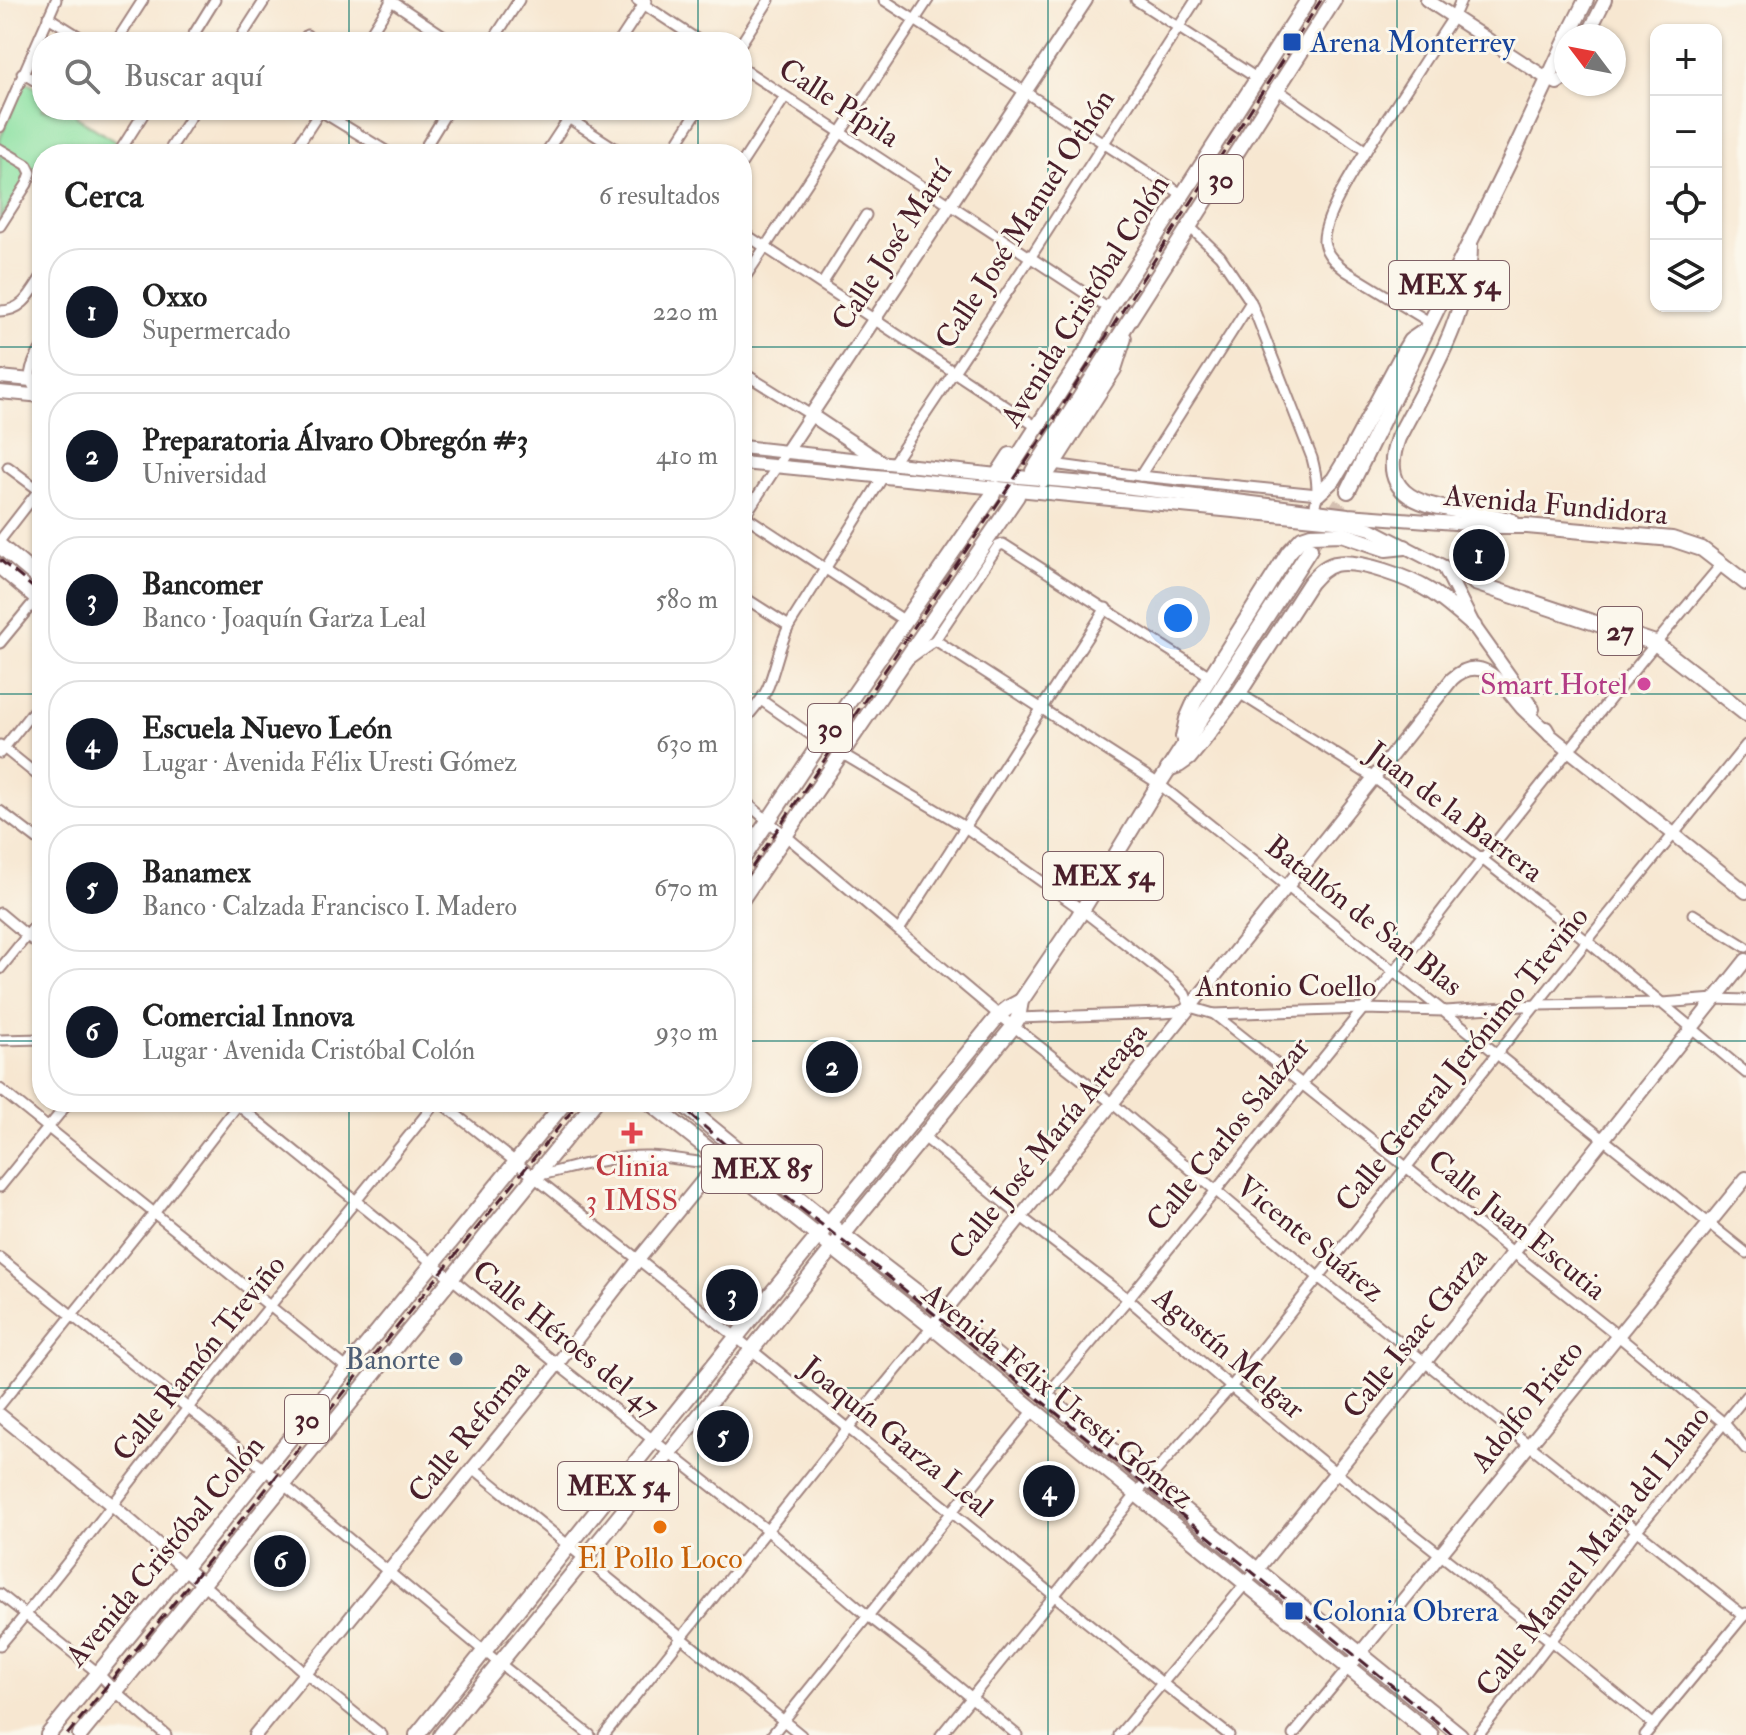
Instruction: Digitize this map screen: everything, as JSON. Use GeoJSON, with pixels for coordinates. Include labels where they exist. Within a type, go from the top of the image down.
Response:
{"type":"FeatureCollection","features":[{"type":"Feature","properties":{"kind":"main road","name":"Avenida Cristóbal Colón"},"geometry":{"type":"LineString","coordinates":[[752,846],[1089,347],[1109,309],[1308,0]]}},
{"type":"Feature","properties":{"kind":"main road","name":"Avenida Cristóbal Colón"},"geometry":{"type":"LineString","coordinates":[[1038,475],[1129,323],[1334,0]]}},
{"type":"Feature","properties":{"kind":"main road","name":"MEX 54"},"geometry":{"type":"LineString","coordinates":[[1574,24],[1586,0]]}},
{"type":"Feature","properties":{"kind":"main road","name":"MEX 54"},"geometry":{"type":"LineString","coordinates":[[1348,491],[1554,66]]}},
{"type":"Feature","properties":{"kind":"main road"},"geometry":{"type":"LineString","coordinates":[[1183,195],[1190,227]]}},
{"type":"Feature","properties":{"kind":"main road"},"geometry":{"type":"LineString","coordinates":[[1470,238],[1465,293],[1448,338],[1393,451],[1395,478],[1403,491],[1430,506],[1501,517],[1527,526]]}},
{"type":"Feature","properties":{"kind":"main road"},"geometry":{"type":"LineString","coordinates":[[997,481],[1031,423],[1109,309]]}},
{"type":"Feature","properties":{"kind":"main road"},"geometry":{"type":"LineString","coordinates":[[1038,475],[1053,464],[1114,369],[1129,323]]}},
{"type":"Feature","properties":{"kind":"main road"},"geometry":{"type":"LineString","coordinates":[[1318,494],[1327,488],[1348,456],[1404,351],[1429,326]]}},
{"type":"Feature","properties":{"kind":"main road","name":"30"},"geometry":{"type":"LineString","coordinates":[[752,884],[1017,496]]}},
{"type":"Feature","properties":{"kind":"main road"},"geometry":{"type":"LineString","coordinates":[[1475,583],[1466,566],[1464,548],[1473,535],[1495,526]]}},
{"type":"Feature","properties":{"kind":"main road","name":"Avenida Fundidora"},"geometry":{"type":"LineString","coordinates":[[1495,526],[1672,539],[1702,549],[1746,583]]}},
{"type":"Feature","properties":{"kind":"main road"},"geometry":{"type":"LineString","coordinates":[[1180,749],[1191,709],[1210,676],[1289,552],[1302,538],[1342,534],[1386,549],[1405,547]]}},
{"type":"Feature","properties":{"kind":"main road"},"geometry":{"type":"LineString","coordinates":[[0,546],[32,571]]}},
{"type":"Feature","properties":{"kind":"main road","name":"MEX 54"},"geometry":{"type":"LineString","coordinates":[[441,1735],[1016,1023],[1021,1001],[1310,549]]}},
{"type":"Feature","properties":{"kind":"main road"},"geometry":{"type":"LineString","coordinates":[[1168,770],[1189,758],[1239,693],[1310,583],[1326,567],[1347,563],[1372,567],[1427,589],[1474,626]]}},
{"type":"Feature","properties":{"kind":"main road"},"geometry":{"type":"LineString","coordinates":[[0,567],[32,596]]}},
{"type":"Feature","properties":{"kind":"main road","name":"27"},"geometry":{"type":"LineString","coordinates":[[1475,583],[1655,643],[1746,714]]}},
{"type":"Feature","properties":{"kind":"main road","name":"MEX 54"},"geometry":{"type":"LineString","coordinates":[[417,1735],[999,1015],[1021,1001]]}},
{"type":"Feature","properties":{"kind":"main road","name":"Avenida Cristóbal Colón"},"geometry":{"type":"LineString","coordinates":[[48,1735],[557,1112]]}},
{"type":"Feature","properties":{"kind":"main road","name":"Avenida Cristóbal Colón"},"geometry":{"type":"LineString","coordinates":[[80,1735],[587,1112]]}},
{"type":"Feature","properties":{"kind":"main road","name":"Avenida Félix Uresti Gómez"},"geometry":{"type":"LineString","coordinates":[[662,1112],[932,1327],[1431,1735]]}},
{"type":"Feature","properties":{"kind":"main road","name":"Avenida Félix Uresti Gómez"},"geometry":{"type":"LineString","coordinates":[[692,1112],[944,1313],[1460,1735]]}},
{"type":"Feature","properties":{"kind":"street"},"geometry":{"type":"LineString","coordinates":[[41,32],[56,0]]}},
{"type":"Feature","properties":{"kind":"street"},"geometry":{"type":"LineString","coordinates":[[195,32],[215,0]]}},
{"type":"Feature","properties":{"kind":"street"},"geometry":{"type":"LineString","coordinates":[[371,32],[391,0],[438,32]]}},
{"type":"Feature","properties":{"kind":"street"},"geometry":{"type":"LineString","coordinates":[[498,32],[519,0]]}},
{"type":"Feature","properties":{"kind":"street"},"geometry":{"type":"LineString","coordinates":[[748,32],[769,0]]}},
{"type":"Feature","properties":{"kind":"street"},"geometry":{"type":"LineString","coordinates":[[884,0],[1183,195]]}},
{"type":"Feature","properties":{"kind":"street"},"geometry":{"type":"LineString","coordinates":[[752,267],[928,0]]}},
{"type":"Feature","properties":{"kind":"street","name":"Calle José Martí"},"geometry":{"type":"LineString","coordinates":[[752,503],[1086,0]]}},
{"type":"Feature","properties":{"kind":"street"},"geometry":{"type":"LineString","coordinates":[[1136,0],[1258,79]]}},
{"type":"Feature","properties":{"kind":"street","name":"Calle José Manuel Othón"},"geometry":{"type":"LineString","coordinates":[[888,463],[1030,258],[1196,0]]}},
{"type":"Feature","properties":{"kind":"street"},"geometry":{"type":"LineString","coordinates":[[1427,0],[1554,82]]}},
{"type":"Feature","properties":{"kind":"street"},"geometry":{"type":"LineString","coordinates":[[1429,326],[1334,262],[1326,251],[1324,239],[1336,201],[1454,16],[1461,0]]}},
{"type":"Feature","properties":{"kind":"street"},"geometry":{"type":"LineString","coordinates":[[1593,24],[1605,0]]}},
{"type":"Feature","properties":{"kind":"street"},"geometry":{"type":"LineString","coordinates":[[122,32],[140,1]]}},
{"type":"Feature","properties":{"kind":"street"},"geometry":{"type":"LineString","coordinates":[[244,32],[263,1]]}},
{"type":"Feature","properties":{"kind":"street"},"geometry":{"type":"LineString","coordinates":[[625,32],[642,1],[687,32]]}},
{"type":"Feature","properties":{"kind":"street"},"geometry":{"type":"LineString","coordinates":[[48,17],[72,32]]}},
{"type":"Feature","properties":{"kind":"street"},"geometry":{"type":"LineString","coordinates":[[0,127],[32,51]]}},
{"type":"Feature","properties":{"kind":"street"},"geometry":{"type":"LineString","coordinates":[[22,73],[32,79]]}},
{"type":"Feature","properties":{"kind":"street","name":"Calle Pípila"},"geometry":{"type":"LineString","coordinates":[[752,75],[1109,309]]}},
{"type":"Feature","properties":{"kind":"street"},"geometry":{"type":"LineString","coordinates":[[1278,90],[1366,151]]}},
{"type":"Feature","properties":{"kind":"street"},"geometry":{"type":"LineString","coordinates":[[752,148],[785,97]]}},
{"type":"Feature","properties":{"kind":"street"},"geometry":{"type":"LineString","coordinates":[[124,144],[140,120]]}},
{"type":"Feature","properties":{"kind":"street"},"geometry":{"type":"LineString","coordinates":[[175,144],[189,120]]}},
{"type":"Feature","properties":{"kind":"street"},"geometry":{"type":"LineString","coordinates":[[298,144],[314,120]]}},
{"type":"Feature","properties":{"kind":"street"},"geometry":{"type":"LineString","coordinates":[[336,120],[375,144]]}},
{"type":"Feature","properties":{"kind":"street"},"geometry":{"type":"LineString","coordinates":[[427,144],[442,120]]}},
{"type":"Feature","properties":{"kind":"street"},"geometry":{"type":"LineString","coordinates":[[552,144],[567,120]]}},
{"type":"Feature","properties":{"kind":"street"},"geometry":{"type":"LineString","coordinates":[[579,120],[611,144]]}},
{"type":"Feature","properties":{"kind":"street"},"geometry":{"type":"LineString","coordinates":[[676,144],[692,120]]}},
{"type":"Feature","properties":{"kind":"street"},"geometry":{"type":"LineString","coordinates":[[0,149],[27,165],[31,173],[0,226]]}},
{"type":"Feature","properties":{"kind":"street"},"geometry":{"type":"LineString","coordinates":[[822,284],[866,215]]}},
{"type":"Feature","properties":{"kind":"street"},"geometry":{"type":"LineString","coordinates":[[1190,227],[1220,256],[1251,302],[1316,471],[1318,494],[1314,510]]}},
{"type":"Feature","properties":{"kind":"street"},"geometry":{"type":"LineString","coordinates":[[752,239],[1031,423]]}},
{"type":"Feature","properties":{"kind":"street"},"geometry":{"type":"LineString","coordinates":[[0,311],[16,309],[32,292]]}},
{"type":"Feature","properties":{"kind":"street"},"geometry":{"type":"LineString","coordinates":[[1140,476],[1251,302]]}},
{"type":"Feature","properties":{"kind":"street"},"geometry":{"type":"LineString","coordinates":[[0,377],[32,380]]}},
{"type":"Feature","properties":{"kind":"street"},"geometry":{"type":"LineString","coordinates":[[752,378],[888,463]]}},
{"type":"Feature","properties":{"kind":"street"},"geometry":{"type":"LineString","coordinates":[[0,392],[32,396]]}},
{"type":"Feature","properties":{"kind":"street","name":"27"},"geometry":{"type":"LineString","coordinates":[[752,448],[888,463],[997,481],[1345,522],[1371,529],[1475,583]]}},
{"type":"Feature","properties":{"kind":"street","name":"27"},"geometry":{"type":"LineString","coordinates":[[752,464],[883,477],[997,481],[1038,475],[1314,510]]}},
{"type":"Feature","properties":{"kind":"street"},"geometry":{"type":"LineString","coordinates":[[1053,464],[1318,494]]}},
{"type":"Feature","properties":{"kind":"street"},"geometry":{"type":"LineString","coordinates":[[8,467],[32,483]]}},
{"type":"Feature","properties":{"kind":"street"},"geometry":{"type":"LineString","coordinates":[[752,710],[768,687],[789,626],[883,477]]}},
{"type":"Feature","properties":{"kind":"street"},"geometry":{"type":"LineString","coordinates":[[32,498],[0,539],[32,569]]}},
{"type":"Feature","properties":{"kind":"street","name":"Avenida Fundidora"},"geometry":{"type":"LineString","coordinates":[[1314,510],[1495,526]]}},
{"type":"Feature","properties":{"kind":"street"},"geometry":{"type":"LineString","coordinates":[[752,523],[906,620]]}},
{"type":"Feature","properties":{"kind":"street"},"geometry":{"type":"LineString","coordinates":[[902,664],[935,640],[998,546],[1003,544],[1210,676]]}},
{"type":"Feature","properties":{"kind":"street","name":"Calle Carlos Salazar"},"geometry":{"type":"LineString","coordinates":[[772,1735],[1034,1410],[1396,971],[1655,643],[1722,564]]}},
{"type":"Feature","properties":{"kind":"street"},"geometry":{"type":"LineString","coordinates":[[1444,567],[1474,626],[1550,735],[1746,892]]}},
{"type":"Feature","properties":{"kind":"street"},"geometry":{"type":"LineString","coordinates":[[0,576],[32,600]]}},
{"type":"Feature","properties":{"kind":"street"},"geometry":{"type":"LineString","coordinates":[[752,602],[789,626]]}},
{"type":"Feature","properties":{"kind":"street"},"geometry":{"type":"LineString","coordinates":[[899,930],[1106,608]]}},
{"type":"Feature","properties":{"kind":"street"},"geometry":{"type":"LineString","coordinates":[[0,643],[32,612]]}},
{"type":"Feature","properties":{"kind":"street","name":"Batallón de San Blas"},"geometry":{"type":"LineString","coordinates":[[935,640],[1159,784],[1746,1253]]}},
{"type":"Feature","properties":{"kind":"street","name":"Calle José María Arteaga"},"geometry":{"type":"LineString","coordinates":[[604,1735],[1452,679],[1467,669],[1479,669],[1494,676],[1550,735]]}},
{"type":"Feature","properties":{"kind":"street","name":"Juan de la Barrera"},"geometry":{"type":"LineString","coordinates":[[1239,693],[1374,778],[1587,941],[1746,1073]]}},
{"type":"Feature","properties":{"kind":"street"},"geometry":{"type":"LineString","coordinates":[[761,700],[821,742],[965,827],[1082,910],[1173,981],[1185,994],[1190,1007]]}},
{"type":"Feature","properties":{"kind":"street"},"geometry":{"type":"LineString","coordinates":[[32,712],[1,748],[32,771]]}},
{"type":"Feature","properties":{"kind":"street","name":"Calle General Jerónimo Treviño"},"geometry":{"type":"LineString","coordinates":[[941,1735],[1148,1480],[1231,1387],[1746,745]]}},
{"type":"Feature","properties":{"kind":"street","name":"Vicente Suárez"},"geometry":{"type":"LineString","coordinates":[[752,807],[999,1015],[1016,1023],[1318,1277],[1745,1614]]}},
{"type":"Feature","properties":{"kind":"street"},"geometry":{"type":"LineString","coordinates":[[0,811],[32,835]]}},
{"type":"Feature","properties":{"kind":"street"},"geometry":{"type":"LineString","coordinates":[[0,913],[32,939]]}},
{"type":"Feature","properties":{"kind":"street"},"geometry":{"type":"LineString","coordinates":[[1693,914],[1746,947]]}},
{"type":"Feature","properties":{"kind":"street"},"geometry":{"type":"LineString","coordinates":[[0,969],[32,929]]}},
{"type":"Feature","properties":{"kind":"street","name":"Calle Isaac Garza"},"geometry":{"type":"LineString","coordinates":[[1119,1735],[1257,1570],[1746,960]]}},
{"type":"Feature","properties":{"kind":"street","name":"Antonio Coello"},"geometry":{"type":"LineString","coordinates":[[1016,1023],[1178,1012],[1190,1007],[1214,1014],[1363,1009],[1445,1011],[1537,1005],[1746,1000]]}},
{"type":"Feature","properties":{"kind":"street","name":"Calle Juan Escutia"},"geometry":{"type":"LineString","coordinates":[[1214,1014],[1617,1335],[1724,1423],[1746,1449]]}},
{"type":"Feature","properties":{"kind":"street"},"geometry":{"type":"LineString","coordinates":[[0,1040],[32,1039]]}},
{"type":"Feature","properties":{"kind":"street"},"geometry":{"type":"LineString","coordinates":[[0,1089],[348,1369]]}},
{"type":"Feature","properties":{"kind":"street"},"geometry":{"type":"LineString","coordinates":[[0,1187],[61,1112]]}},
{"type":"Feature","properties":{"kind":"street"},"geometry":{"type":"LineString","coordinates":[[0,1405],[155,1212],[230,1112]]}},
{"type":"Feature","properties":{"kind":"street","name":"Calle Héroes del 47"},"geometry":{"type":"LineString","coordinates":[[248,1112],[1017,1735]]}},
{"type":"Feature","properties":{"kind":"street","name":"Calle Ramón Treviño"},"geometry":{"type":"LineString","coordinates":[[0,1645],[269,1306],[430,1112]]}},
{"type":"Feature","properties":{"kind":"street","name":"Joaquín Garza Leal"},"geometry":{"type":"LineString","coordinates":[[451,1112],[752,1350],[1229,1735]]}},
{"type":"Feature","properties":{"kind":"street","name":"Agustín Melgar"},"geometry":{"type":"LineString","coordinates":[[924,1137],[1128,1299],[1335,1472],[1654,1725]]}},
{"type":"Feature","properties":{"kind":"street"},"geometry":{"type":"LineString","coordinates":[[533,1177],[629,1157],[707,1162],[720,1157]]}},
{"type":"Feature","properties":{"kind":"street","name":"Calle Reforma"},"geometry":{"type":"LineString","coordinates":[[255,1735],[557,1364],[720,1157]]}},
{"type":"Feature","properties":{"kind":"street","name":"Adolfo Prieto"},"geometry":{"type":"LineString","coordinates":[[1349,1667],[1746,1178]]}},
{"type":"Feature","properties":{"kind":"street"},"geometry":{"type":"LineString","coordinates":[[0,1258],[590,1735]]}},
{"type":"Feature","properties":{"kind":"street","name":"Calle Manuel Maria del Llano"},"geometry":{"type":"LineString","coordinates":[[1478,1735],[1637,1530],[1746,1396]]}},
{"type":"Feature","properties":{"kind":"street"},"geometry":{"type":"LineString","coordinates":[[0,1415],[113,1506],[305,1673],[382,1735]]}},
{"type":"Feature","properties":{"kind":"street"},"geometry":{"type":"LineString","coordinates":[[472,1467],[801,1735]]}},
{"type":"Feature","properties":{"kind":"street"},"geometry":{"type":"LineString","coordinates":[[0,1594],[98,1673],[166,1735]]}},
{"type":"Feature","properties":{"kind":"street"},"geometry":{"type":"LineString","coordinates":[[1645,1735],[1745,1614]]}},
{"type":"Feature","properties":{"kind":"street"},"geometry":{"type":"LineString","coordinates":[[1293,1735],[1349,1667]]}},
{"type":"Feature","properties":{"kind":"green space"},"geometry":{"type":"Polygon","coordinates":[[[24,83],[29,83],[32,85],[32,120],[82,120],[116,142],[32,144],[32,171],[0,220],[0,138],[24,83]]]}},
{"type":"Feature","properties":{"kind":"tunnel"},"geometry":{"type":"LineString","coordinates":[[1310,549],[1348,491]]}},
{"type":"Feature","properties":{"kind":"railway"},"geometry":{"type":"LineString","coordinates":[[752,867],[1046,432],[1321,0]]}},
{"type":"Feature","properties":{"kind":"railway"},"geometry":{"type":"LineString","coordinates":[[0,560],[32,587]]}},
{"type":"Feature","properties":{"kind":"railway"},"geometry":{"type":"LineString","coordinates":[[67,1735],[571,1112]]}},
{"type":"Feature","properties":{"kind":"railway"},"geometry":{"type":"LineString","coordinates":[[688,1112],[780,1192],[1453,1735]]}},
{"type":"Feature","properties":{"kind":"place","name":"Arena Monterrey"},"geometry":{"type":"Point","coordinates":[1292,42]}},
{"type":"Feature","properties":{"kind":"place","name":"Oxxo"},"geometry":{"type":"Point","coordinates":[1479,555]}},
{"type":"Feature","properties":{"kind":"place","name":"Smart Hotel"},"geometry":{"type":"Point","coordinates":[1644,684]}},
{"type":"Feature","properties":{"kind":"place","name":"Preparatoria Álvaro Obregón #3"},"geometry":{"type":"Point","coordinates":[832,1067]}},
{"type":"Feature","properties":{"kind":"place","name":"Clinia 3 IMSS"},"geometry":{"type":"Point","coordinates":[632,1133]}},
{"type":"Feature","properties":{"kind":"place","name":"Bancomer"},"geometry":{"type":"Point","coordinates":[732,1295]}},
{"type":"Feature","properties":{"kind":"place","name":"Banorte"},"geometry":{"type":"Point","coordinates":[456,1359]}},
{"type":"Feature","properties":{"kind":"place","name":"Banamex"},"geometry":{"type":"Point","coordinates":[723,1436]}},
{"type":"Feature","properties":{"kind":"place","name":"Escuela Nuevo León"},"geometry":{"type":"Point","coordinates":[1049,1491]}},
{"type":"Feature","properties":{"kind":"place","name":"El Pollo Loco"},"geometry":{"type":"Point","coordinates":[660,1527]}},
{"type":"Feature","properties":{"kind":"place","name":"Comercial Innova"},"geometry":{"type":"Point","coordinates":[280,1561]}},
{"type":"Feature","properties":{"kind":"place","name":"Colonia Obrera"},"geometry":{"type":"Point","coordinates":[1294,1611]}}]}
